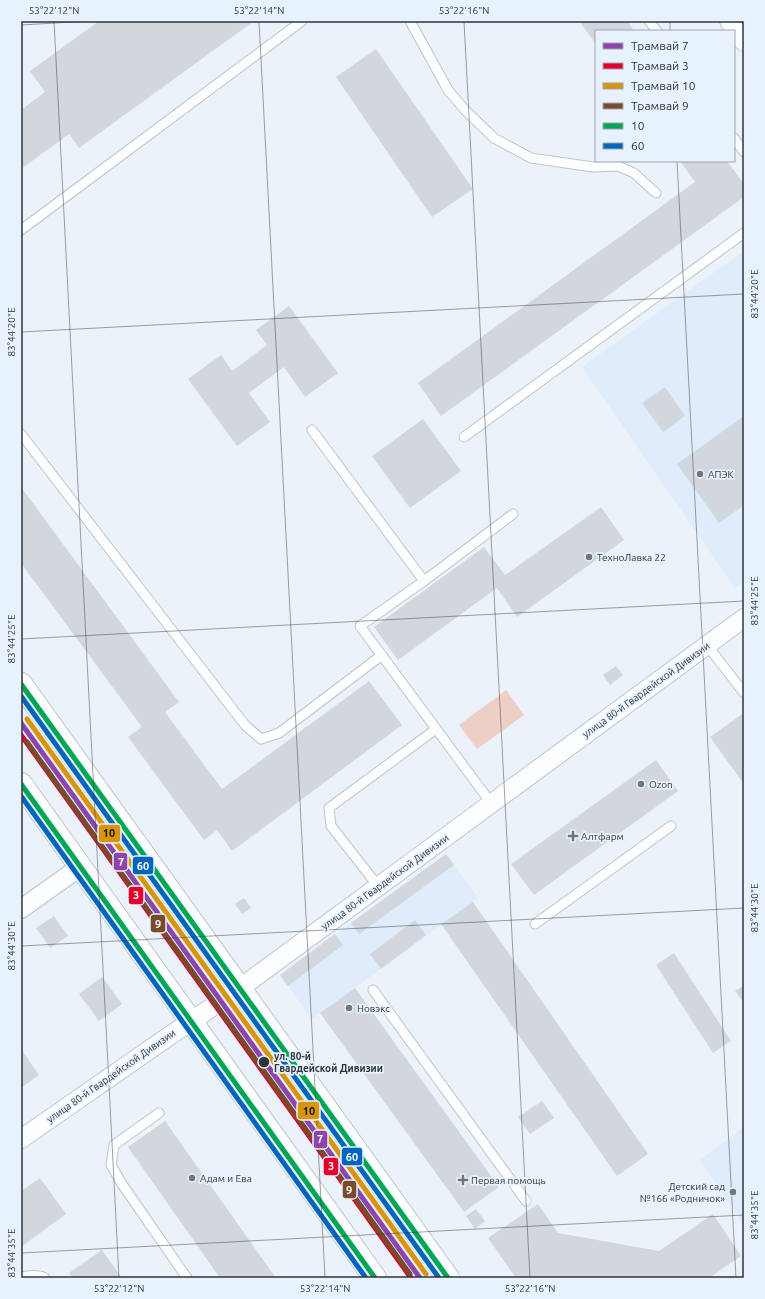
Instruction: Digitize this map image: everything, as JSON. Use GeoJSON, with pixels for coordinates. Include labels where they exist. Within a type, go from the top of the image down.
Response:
{"type":"FeatureCollection","features":[{"type":"Feature","properties":{"kind":"main road"},"geometry":{"type":"LineString","coordinates":[[21,684],[448,1278]]}},
{"type":"Feature","properties":{"kind":"main road"},"geometry":{"type":"LineString","coordinates":[[21,784],[375,1278]]}},
{"type":"Feature","properties":{"kind":"street"},"geometry":{"type":"LineString","coordinates":[[729,21],[744,42]]}},
{"type":"Feature","properties":{"kind":"street","name":"улица 80-й Гвардейской Дивизии"},"geometry":{"type":"LineString","coordinates":[[21,1140],[190,1021],[240,988],[744,618]]}},
{"type":"Feature","properties":{"kind":"street"},"geometry":{"type":"LineString","coordinates":[[21,909],[80,867]]}},
{"type":"Feature","properties":{"kind":"lane"},"geometry":{"type":"LineString","coordinates":[[21,230],[302,21]]}},
{"type":"Feature","properties":{"kind":"lane"},"geometry":{"type":"LineString","coordinates":[[410,21],[448,90],[465,110],[494,138],[531,158],[593,167],[618,166],[634,173],[656,193]]}},
{"type":"Feature","properties":{"kind":"lane"},"geometry":{"type":"LineString","coordinates":[[649,21],[656,30]]}},
{"type":"Feature","properties":{"kind":"lane"},"geometry":{"type":"LineString","coordinates":[[735,139],[744,152]]}},
{"type":"Feature","properties":{"kind":"lane"},"geometry":{"type":"LineString","coordinates":[[464,437],[744,233]]}},
{"type":"Feature","properties":{"kind":"lane"},"geometry":{"type":"LineString","coordinates":[[312,430],[424,581]]}},
{"type":"Feature","properties":{"kind":"lane"},"geometry":{"type":"LineString","coordinates":[[21,434],[245,725],[261,739],[279,733],[382,655]]}},
{"type":"Feature","properties":{"kind":"lane"},"geometry":{"type":"LineString","coordinates":[[491,803],[360,626],[424,581],[513,514]]}},
{"type":"Feature","properties":{"kind":"lane"},"geometry":{"type":"LineString","coordinates":[[707,645],[744,693]]}},
{"type":"Feature","properties":{"kind":"lane"},"geometry":{"type":"LineString","coordinates":[[378,886],[331,826],[329,808],[436,729]]}},
{"type":"Feature","properties":{"kind":"lane"},"geometry":{"type":"LineString","coordinates":[[535,924],[671,826]]}},
{"type":"Feature","properties":{"kind":"lane"},"geometry":{"type":"LineString","coordinates":[[373,990],[526,1201]]}},
{"type":"Feature","properties":{"kind":"lane"},"geometry":{"type":"LineString","coordinates":[[159,1113],[114,1145],[111,1165],[122,1184],[187,1278]]}},
{"type":"Feature","properties":{"kind":"lane"},"geometry":{"type":"LineString","coordinates":[[21,1277],[42,1276],[45,1278]]}},
{"type":"Feature","properties":{"kind":"shaded area","name":"АПЭК"},"geometry":{"type":"Polygon","coordinates":[[[744,251],[744,581],[735,588],[582,367],[744,251]]]}},
{"type":"Feature","properties":{"kind":"shaded area"},"geometry":{"type":"Polygon","coordinates":[[[506,690],[524,715],[477,749],[459,725],[506,690]]]}},
{"type":"Feature","properties":{"kind":"shaded area"},"geometry":{"type":"Polygon","coordinates":[[[446,854],[478,898],[312,1019],[280,975],[446,854]]]}},
{"type":"Feature","properties":{"kind":"shaded area","name":"Детский сад №166 «Родничок»"},"geometry":{"type":"Polygon","coordinates":[[[744,1127],[744,1225],[700,1160],[744,1127]]]}},
{"type":"Feature","properties":{"kind":"building"},"geometry":{"type":"Polygon","coordinates":[[[99,21],[254,21],[79,148],[69,134],[21,169],[21,110],[45,92],[30,71],[99,21]]]}},
{"type":"Feature","properties":{"kind":"building"},"geometry":{"type":"Polygon","coordinates":[[[579,21],[627,21],[633,30],[595,30],[595,43],[579,21]]]}},
{"type":"Feature","properties":{"kind":"building"},"geometry":{"type":"Polygon","coordinates":[[[376,49],[473,189],[432,217],[336,77],[376,49]]]}},
{"type":"Feature","properties":{"kind":"building"},"geometry":{"type":"Polygon","coordinates":[[[681,162],[728,162],[744,184],[744,197],[441,416],[418,383],[695,182],[681,162]]]}},
{"type":"Feature","properties":{"kind":"building"},"geometry":{"type":"Polygon","coordinates":[[[289,306],[338,373],[305,397],[284,367],[249,393],[270,422],[237,446],[188,379],[221,355],[232,371],[267,345],[256,330],[289,306]]]}},
{"type":"Feature","properties":{"kind":"building"},"geometry":{"type":"Polygon","coordinates":[[[665,387],[685,416],[663,432],[642,403],[665,387]]]}},
{"type":"Feature","properties":{"kind":"building"},"geometry":{"type":"Polygon","coordinates":[[[744,416],[744,505],[719,523],[677,464],[744,416]]]}},
{"type":"Feature","properties":{"kind":"building"},"geometry":{"type":"Polygon","coordinates":[[[423,419],[461,471],[410,508],[372,456],[423,419]]]}},
{"type":"Feature","properties":{"kind":"building"},"geometry":{"type":"Polygon","coordinates":[[[21,487],[179,702],[165,712],[222,789],[369,681],[402,725],[232,851],[217,830],[204,840],[128,737],[142,727],[21,563],[21,487]]]}},
{"type":"Feature","properties":{"kind":"building"},"geometry":{"type":"Polygon","coordinates":[[[601,507],[624,540],[517,617],[497,588],[398,660],[374,627],[484,547],[505,575],[601,507]]]}},
{"type":"Feature","properties":{"kind":"building"},"geometry":{"type":"Polygon","coordinates":[[[616,666],[623,675],[610,685],[603,675],[616,666]]]}},
{"type":"Feature","properties":{"kind":"building"},"geometry":{"type":"Polygon","coordinates":[[[742,714],[744,717],[744,784],[710,737],[742,714]]]}},
{"type":"Feature","properties":{"kind":"building"},"geometry":{"type":"Polygon","coordinates":[[[656,760],[678,791],[534,895],[511,864],[656,760]]]}},
{"type":"Feature","properties":{"kind":"building"},"geometry":{"type":"Polygon","coordinates":[[[446,854],[454,865],[359,934],[351,923],[446,854]]]}},
{"type":"Feature","properties":{"kind":"building"},"geometry":{"type":"Polygon","coordinates":[[[244,898],[251,908],[242,914],[235,904],[244,898]]]}},
{"type":"Feature","properties":{"kind":"building"},"geometry":{"type":"Polygon","coordinates":[[[473,902],[648,1154],[617,1176],[441,924],[473,902]]]}},
{"type":"Feature","properties":{"kind":"building"},"geometry":{"type":"Polygon","coordinates":[[[54,916],[68,936],[50,948],[36,928],[54,916]]]}},
{"type":"Feature","properties":{"kind":"building"},"geometry":{"type":"Polygon","coordinates":[[[415,920],[426,935],[381,969],[370,954],[415,920]]]}},
{"type":"Feature","properties":{"kind":"building"},"geometry":{"type":"Polygon","coordinates":[[[335,934],[343,945],[288,986],[280,975],[335,934]]]}},
{"type":"Feature","properties":{"kind":"building"},"geometry":{"type":"Polygon","coordinates":[[[674,953],[731,1041],[713,1053],[656,965],[674,953]]]}},
{"type":"Feature","properties":{"kind":"building"},"geometry":{"type":"Polygon","coordinates":[[[102,977],[122,1004],[99,1021],[79,994],[102,977]]]}},
{"type":"Feature","properties":{"kind":"building"},"geometry":{"type":"Polygon","coordinates":[[[744,985],[744,1003],[735,991],[744,985]]]}},
{"type":"Feature","properties":{"kind":"building"},"geometry":{"type":"Polygon","coordinates":[[[355,988],[499,1187],[464,1212],[320,1013],[355,988]]]}},
{"type":"Feature","properties":{"kind":"building"},"geometry":{"type":"Polygon","coordinates":[[[21,1049],[39,1075],[21,1088],[21,1049]]]}},
{"type":"Feature","properties":{"kind":"building"},"geometry":{"type":"Polygon","coordinates":[[[542,1101],[554,1118],[530,1134],[518,1117],[542,1101]]]}},
{"type":"Feature","properties":{"kind":"building"},"geometry":{"type":"Polygon","coordinates":[[[165,1121],[276,1278],[220,1278],[128,1147],[165,1121]]]}},
{"type":"Feature","properties":{"kind":"building"},"geometry":{"type":"Polygon","coordinates":[[[40,1178],[66,1214],[21,1247],[21,1191],[40,1178]]]}},
{"type":"Feature","properties":{"kind":"building"},"geometry":{"type":"Polygon","coordinates":[[[538,1204],[558,1233],[659,1251],[713,1214],[741,1256],[709,1278],[516,1278],[488,1238],[538,1204]]]}},
{"type":"Feature","properties":{"kind":"building"},"geometry":{"type":"Polygon","coordinates":[[[476,1209],[485,1221],[475,1229],[466,1216],[476,1209]]]}},
{"type":"Feature","properties":{"kind":"building"},"geometry":{"type":"Polygon","coordinates":[[[102,1250],[122,1278],[73,1278],[69,1273],[102,1250]]]}},
{"type":"Feature","properties":{"kind":"tram line","name":"10"},"geometry":{"type":"LineString","coordinates":[[27,719],[426,1274]]}},
{"type":"Feature","properties":{"kind":"tram line","name":"7"},"geometry":{"type":"LineString","coordinates":[[21,723],[420,1278]]}},
{"type":"Feature","properties":{"kind":"tram line","name":"3"},"geometry":{"type":"LineString","coordinates":[[21,735],[411,1278]]}},
{"type":"Feature","properties":{"kind":"tram line","name":"9"},"geometry":{"type":"LineString","coordinates":[[27,742],[410,1274]]}},
{"type":"Feature","properties":{"kind":"transit line","name":"10"},"geometry":{"type":"LineString","coordinates":[[21,684],[448,1278]]}},
{"type":"Feature","properties":{"kind":"transit line","name":"60"},"geometry":{"type":"LineString","coordinates":[[21,696],[439,1278]]}},
{"type":"Feature","properties":{"kind":"transit line","name":"10"},"geometry":{"type":"LineString","coordinates":[[21,784],[375,1278]]}},
{"type":"Feature","properties":{"kind":"transit line","name":"60"},"geometry":{"type":"LineString","coordinates":[[21,796],[366,1278]]}},
{"type":"Feature","properties":{"kind":"place","name":"АПЭК"},"geometry":{"type":"Point","coordinates":[700,474]}},
{"type":"Feature","properties":{"kind":"place","name":"ТехноЛавка 22"},"geometry":{"type":"Point","coordinates":[589,557]}},
{"type":"Feature","properties":{"kind":"place","name":"Ozon"},"geometry":{"type":"Point","coordinates":[641,784]}},
{"type":"Feature","properties":{"kind":"place","name":"Алтфарм"},"geometry":{"type":"Point","coordinates":[573,836]}},
{"type":"Feature","properties":{"kind":"place","name":"Новэкс"},"geometry":{"type":"Point","coordinates":[349,1008]}},
{"type":"Feature","properties":{"kind":"place","name":"ул. 80-й Гвардейской Дивизии"},"geometry":{"type":"Point","coordinates":[264,1062]}},
{"type":"Feature","properties":{"kind":"place","name":"Адам и Ева"},"geometry":{"type":"Point","coordinates":[192,1178]}},
{"type":"Feature","properties":{"kind":"place","name":"Первая помощь"},"geometry":{"type":"Point","coordinates":[463,1180]}},
{"type":"Feature","properties":{"kind":"place","name":"Детский сад №166 «Родничок»"},"geometry":{"type":"Point","coordinates":[733,1192]}}]}
